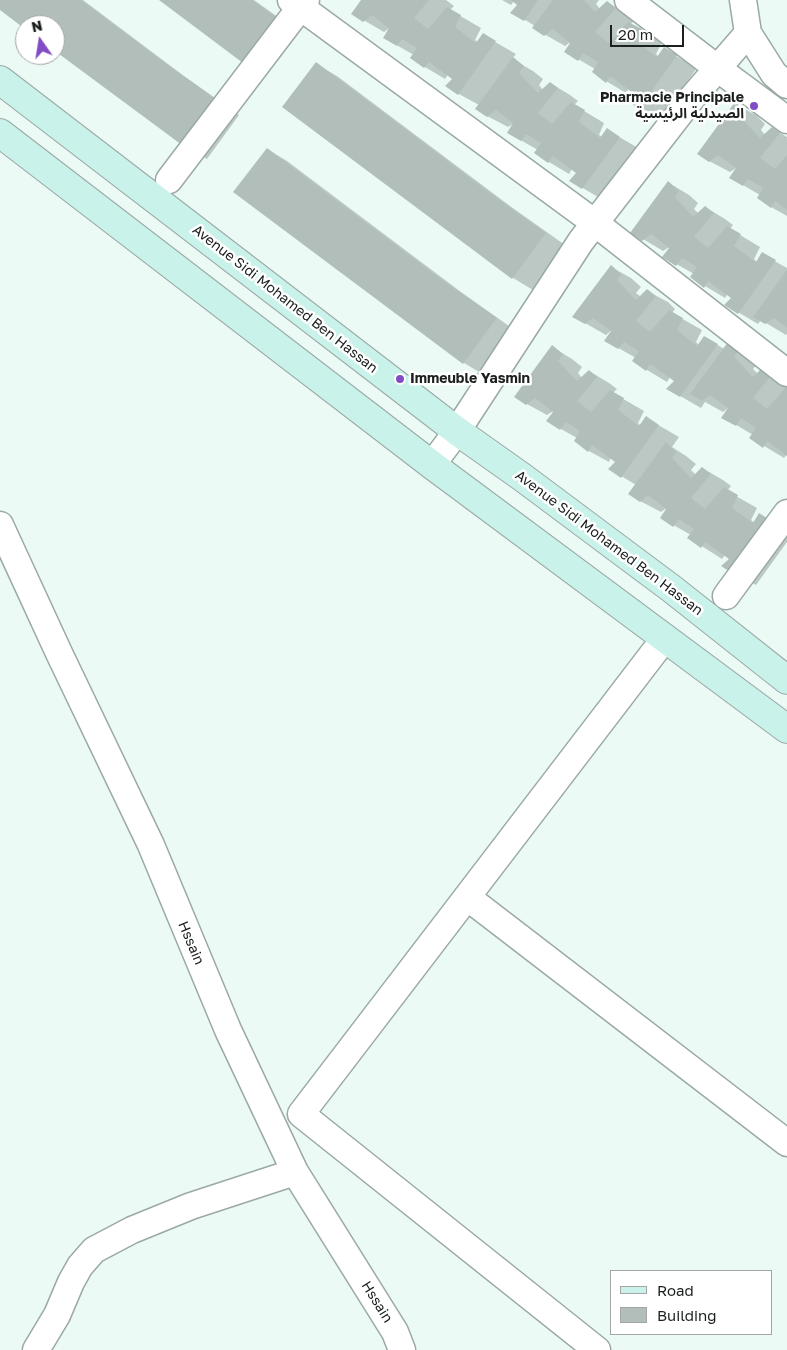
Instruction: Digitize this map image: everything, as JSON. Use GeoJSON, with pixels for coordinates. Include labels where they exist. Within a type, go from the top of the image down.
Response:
{"type":"FeatureCollection","features":[{"type":"Feature","properties":{"kind":"street"},"geometry":{"type":"LineString","coordinates":[[628,0],[787,120]]}},
{"type":"Feature","properties":{"kind":"street"},"geometry":{"type":"LineString","coordinates":[[743,0],[748,33],[774,74],[787,85]]}},
{"type":"Feature","properties":{"kind":"street"},"geometry":{"type":"LineString","coordinates":[[169,180],[299,2],[595,223],[787,373]]}},
{"type":"Feature","properties":{"kind":"street"},"geometry":{"type":"LineString","coordinates":[[432,465],[457,431],[581,241],[691,99],[748,33]]}},
{"type":"Feature","properties":{"kind":"street","name":"Avenue Sidi Mohamed Ben Hassan"},"geometry":{"type":"LineString","coordinates":[[0,80],[457,431],[672,589],[787,680]]}},
{"type":"Feature","properties":{"kind":"street"},"geometry":{"type":"LineString","coordinates":[[0,133],[432,465],[787,729]]}},
{"type":"Feature","properties":{"kind":"street"},"geometry":{"type":"LineString","coordinates":[[726,596],[787,513]]}},
{"type":"Feature","properties":{"kind":"street","name":"Hssain"},"geometry":{"type":"LineString","coordinates":[[0,525],[151,845],[228,1030],[295,1172],[395,1332],[402,1350]]}},
{"type":"Feature","properties":{"kind":"street"},"geometry":{"type":"LineString","coordinates":[[597,1350],[301,1114],[665,638]]}},
{"type":"Feature","properties":{"kind":"street"},"geometry":{"type":"LineString","coordinates":[[467,897],[787,1143]]}},
{"type":"Feature","properties":{"kind":"street"},"geometry":{"type":"LineString","coordinates":[[36,1350],[57,1315],[80,1266],[94,1250],[132,1230],[191,1206],[295,1172]]}},
{"type":"Feature","properties":{"kind":"building"},"geometry":{"type":"Polygon","coordinates":[[[0,0],[81,0],[220,102],[186,148],[65,58],[65,15],[15,15],[15,21],[0,10],[0,0]]]}},
{"type":"Feature","properties":{"kind":"building"},"geometry":{"type":"Polygon","coordinates":[[[159,0],[252,0],[276,17],[243,63],[159,0]]]}},
{"type":"Feature","properties":{"kind":"building"},"geometry":{"type":"Polygon","coordinates":[[[361,0],[429,0],[414,18],[428,29],[447,7],[461,15],[455,27],[476,43],[483,33],[496,41],[458,95],[445,86],[452,79],[429,62],[424,68],[410,58],[417,48],[402,39],[397,46],[383,38],[389,28],[372,15],[363,22],[351,14],[361,0]]]}},
{"type":"Feature","properties":{"kind":"building"},"geometry":{"type":"Polygon","coordinates":[[[511,0],[538,0],[524,21],[510,13],[517,5],[511,0]]]}},
{"type":"Feature","properties":{"kind":"building"},"geometry":{"type":"Polygon","coordinates":[[[553,0],[584,0],[595,12],[607,1],[616,8],[595,32],[609,43],[628,22],[642,29],[636,41],[657,57],[664,47],[677,55],[639,109],[626,100],[633,93],[610,76],[606,83],[592,72],[598,62],[583,53],[578,61],[564,52],[570,43],[553,29],[544,36],[532,28],[553,0]]]}},
{"type":"Feature","properties":{"kind":"building"},"geometry":{"type":"Polygon","coordinates":[[[513,57],[524,66],[519,73],[538,93],[550,82],[558,88],[538,113],[552,124],[571,102],[585,110],[579,122],[600,138],[607,128],[620,137],[582,189],[569,181],[576,173],[553,156],[548,163],[534,153],[541,143],[526,134],[521,141],[507,133],[513,123],[496,110],[487,117],[475,109],[513,57]]]}},
{"type":"Feature","properties":{"kind":"building"},"geometry":{"type":"Polygon","coordinates":[[[316,62],[546,233],[512,279],[282,107],[316,62]]]}},
{"type":"Feature","properties":{"kind":"building"},"geometry":{"type":"Polygon","coordinates":[[[735,102],[746,111],[741,118],[760,138],[772,127],[780,133],[760,158],[775,169],[787,155],[787,210],[775,201],[771,208],[757,198],[763,188],[748,179],[743,186],[729,178],[736,168],[718,155],[709,162],[697,154],[735,102]]]}},
{"type":"Feature","properties":{"kind":"building"},"geometry":{"type":"Polygon","coordinates":[[[267,148],[441,279],[497,318],[463,364],[233,192],[267,148]]]}},
{"type":"Feature","properties":{"kind":"building"},"geometry":{"type":"Polygon","coordinates":[[[668,181],[679,191],[675,197],[693,217],[705,206],[714,213],[694,237],[708,248],[727,226],[741,234],[734,246],[756,262],[762,252],[776,260],[738,314],[724,305],[731,298],[708,281],[704,288],[690,277],[697,267],[682,258],[676,266],[662,257],[669,248],[651,234],[642,241],[630,233],[668,181]]]}},
{"type":"Feature","properties":{"kind":"building"},"geometry":{"type":"Polygon","coordinates":[[[611,265],[621,274],[617,280],[636,300],[647,289],[656,296],[636,321],[650,332],[669,310],[683,318],[677,330],[697,346],[704,336],[718,344],[680,397],[666,389],[674,381],[650,364],[646,371],[632,361],[639,351],[624,342],[618,349],[604,341],[611,331],[593,318],[585,324],[572,317],[611,265]]]}},
{"type":"Feature","properties":{"kind":"building"},"geometry":{"type":"Polygon","coordinates":[[[787,270],[787,328],[774,318],[765,324],[753,317],[787,270]]]}},
{"type":"Feature","properties":{"kind":"building"},"geometry":{"type":"Polygon","coordinates":[[[728,342],[738,351],[734,357],[753,377],[764,366],[773,373],[753,398],[767,409],[787,388],[787,456],[767,441],[763,448],[749,438],[756,428],[741,418],[736,426],[721,418],[728,408],[710,395],[702,401],[690,394],[728,342]]]}},
{"type":"Feature","properties":{"kind":"building"},"geometry":{"type":"Polygon","coordinates":[[[552,345],[563,354],[558,361],[577,381],[589,370],[597,377],[577,401],[591,412],[610,390],[624,398],[618,410],[639,426],[646,416],[659,425],[621,478],[608,469],[615,462],[592,445],[588,452],[574,441],[580,431],[566,422],[560,430],[546,421],[553,412],[535,398],[526,405],[514,397],[552,345]]]}},
{"type":"Feature","properties":{"kind":"building"},"geometry":{"type":"Polygon","coordinates":[[[666,442],[676,452],[672,458],[691,478],[702,467],[711,474],[691,498],[705,509],[724,487],[738,495],[732,508],[753,523],[759,513],[773,522],[735,575],[721,566],[729,559],[705,542],[701,548],[687,538],[694,529],[679,519],[673,527],[660,518],[666,509],[648,495],[640,502],[628,494],[666,442]]]}},
{"type":"Feature","properties":{"kind":"place","name":"Pharmacie Principale الصيدلية الرئيسية"},"geometry":{"type":"Point","coordinates":[754,106]}},
{"type":"Feature","properties":{"kind":"place","name":"Immeuble Yasmin"},"geometry":{"type":"Point","coordinates":[400,379]}}]}
